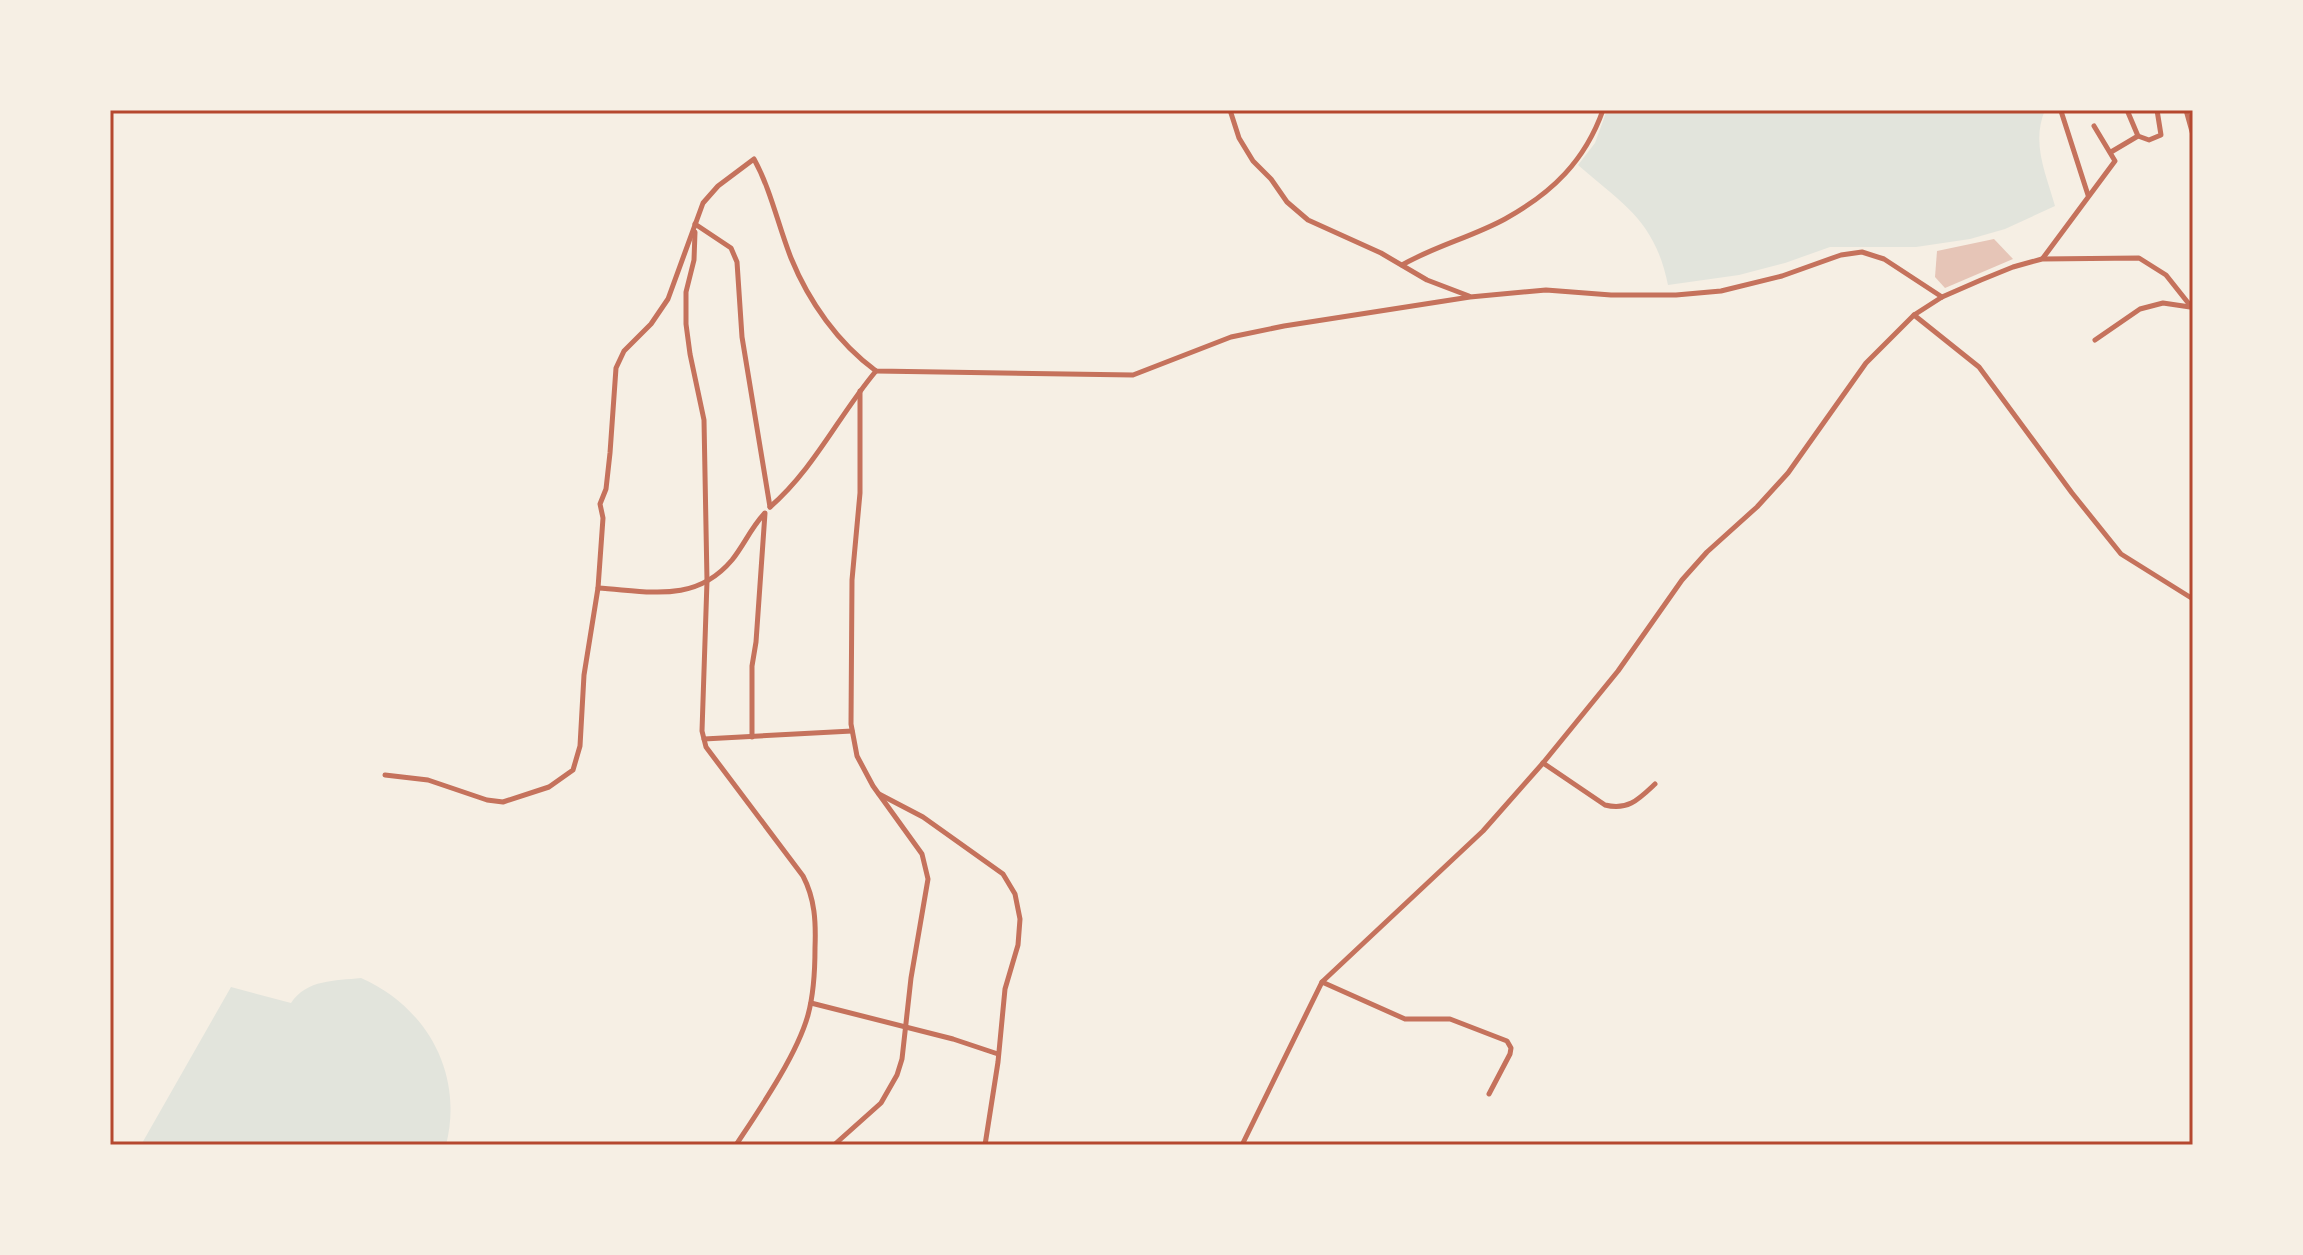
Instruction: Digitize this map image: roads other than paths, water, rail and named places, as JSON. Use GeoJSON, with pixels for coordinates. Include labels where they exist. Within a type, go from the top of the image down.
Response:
{"type":"FeatureCollection","features":[{"type":"Feature","properties":{"kind":"street"},"geometry":{"type":"LineString","coordinates":[[1230,110],[1246,150],[1287,202],[1308,220],[1381,253],[1427,280],[1470,297]]}},
{"type":"Feature","properties":{"kind":"street"},"geometry":{"type":"LineString","coordinates":[[1402,265],[1505,218],[1544,191],[1574,166],[1594,136],[1603,110]]}},
{"type":"Feature","properties":{"kind":"street"},"geometry":{"type":"LineString","coordinates":[[2065,110],[2061,111],[2088,196]]}},
{"type":"Feature","properties":{"kind":"street"},"geometry":{"type":"LineString","coordinates":[[2127,110],[2138,136],[2149,140],[2161,135],[2157,110]]}},
{"type":"Feature","properties":{"kind":"street"},"geometry":{"type":"LineString","coordinates":[[2186,110],[2193,135]]}},
{"type":"Feature","properties":{"kind":"street"},"geometry":{"type":"LineString","coordinates":[[2042,259],[2115,161],[2094,126]]}},
{"type":"Feature","properties":{"kind":"street"},"geometry":{"type":"LineString","coordinates":[[2111,152],[2138,136]]}},
{"type":"Feature","properties":{"kind":"street"},"geometry":{"type":"LineString","coordinates":[[385,775],[428,780],[487,800],[503,802],[534,793],[564,779],[575,765],[579,754],[584,675],[598,588],[603,518],[600,504],[606,489],[612,443],[616,368],[624,351],[651,324],[668,299],[703,203],[712,191],[754,159],[771,196],[791,259],[808,291],[837,337],[857,358],[876,371],[1133,375],[1231,337],[1470,297],[1546,290],[1611,295],[1721,291],[1782,276],[1841,255],[1862,252],[1884,259],[1942,297]]}},
{"type":"Feature","properties":{"kind":"street"},"geometry":{"type":"LineString","coordinates":[[695,224],[731,248],[737,262],[742,337],[770,507],[827,442],[876,371]]}},
{"type":"Feature","properties":{"kind":"street"},"geometry":{"type":"LineString","coordinates":[[695,224],[694,260],[686,292],[686,324],[704,420],[707,581],[701,722],[706,747],[797,866],[808,885],[815,921],[811,1003],[798,1041],[736,1145]]}},
{"type":"Feature","properties":{"kind":"street"},"geometry":{"type":"LineString","coordinates":[[1242,1145],[1322,982],[1483,831],[1618,671],[1682,580],[1788,473],[1866,363],[1914,315],[1942,297],[2013,267],[2042,259],[2139,258],[2166,275],[2192,308]]}},
{"type":"Feature","properties":{"kind":"street"},"geometry":{"type":"LineString","coordinates":[[2095,340],[2140,309],[2163,303],[2192,308]]}},
{"type":"Feature","properties":{"kind":"street"},"geometry":{"type":"LineString","coordinates":[[1914,315],[1979,367],[2121,554],[2193,599]]}},
{"type":"Feature","properties":{"kind":"street"},"geometry":{"type":"LineString","coordinates":[[834,1145],[881,1103],[891,1090],[902,1059],[928,873],[919,848],[878,793],[857,756],[852,731],[850,691],[853,571],[860,493],[860,391]]}},
{"type":"Feature","properties":{"kind":"street"},"geometry":{"type":"LineString","coordinates":[[598,588],[687,591],[707,581],[734,557],[765,513],[752,666],[752,737]]}},
{"type":"Feature","properties":{"kind":"street"},"geometry":{"type":"LineString","coordinates":[[704,739],[852,731]]}},
{"type":"Feature","properties":{"kind":"street"},"geometry":{"type":"LineString","coordinates":[[1543,763],[1605,805],[1614,807],[1633,804],[1655,784]]}},
{"type":"Feature","properties":{"kind":"street"},"geometry":{"type":"LineString","coordinates":[[878,793],[939,828],[1003,874],[1013,888],[1019,932],[1005,989],[985,1145]]}},
{"type":"Feature","properties":{"kind":"street"},"geometry":{"type":"LineString","coordinates":[[1322,982],[1405,1019],[1450,1019],[1507,1041],[1510,1054],[1489,1094]]}},
{"type":"Feature","properties":{"kind":"street"},"geometry":{"type":"LineString","coordinates":[[811,1003],[998,1054]]}}]}
